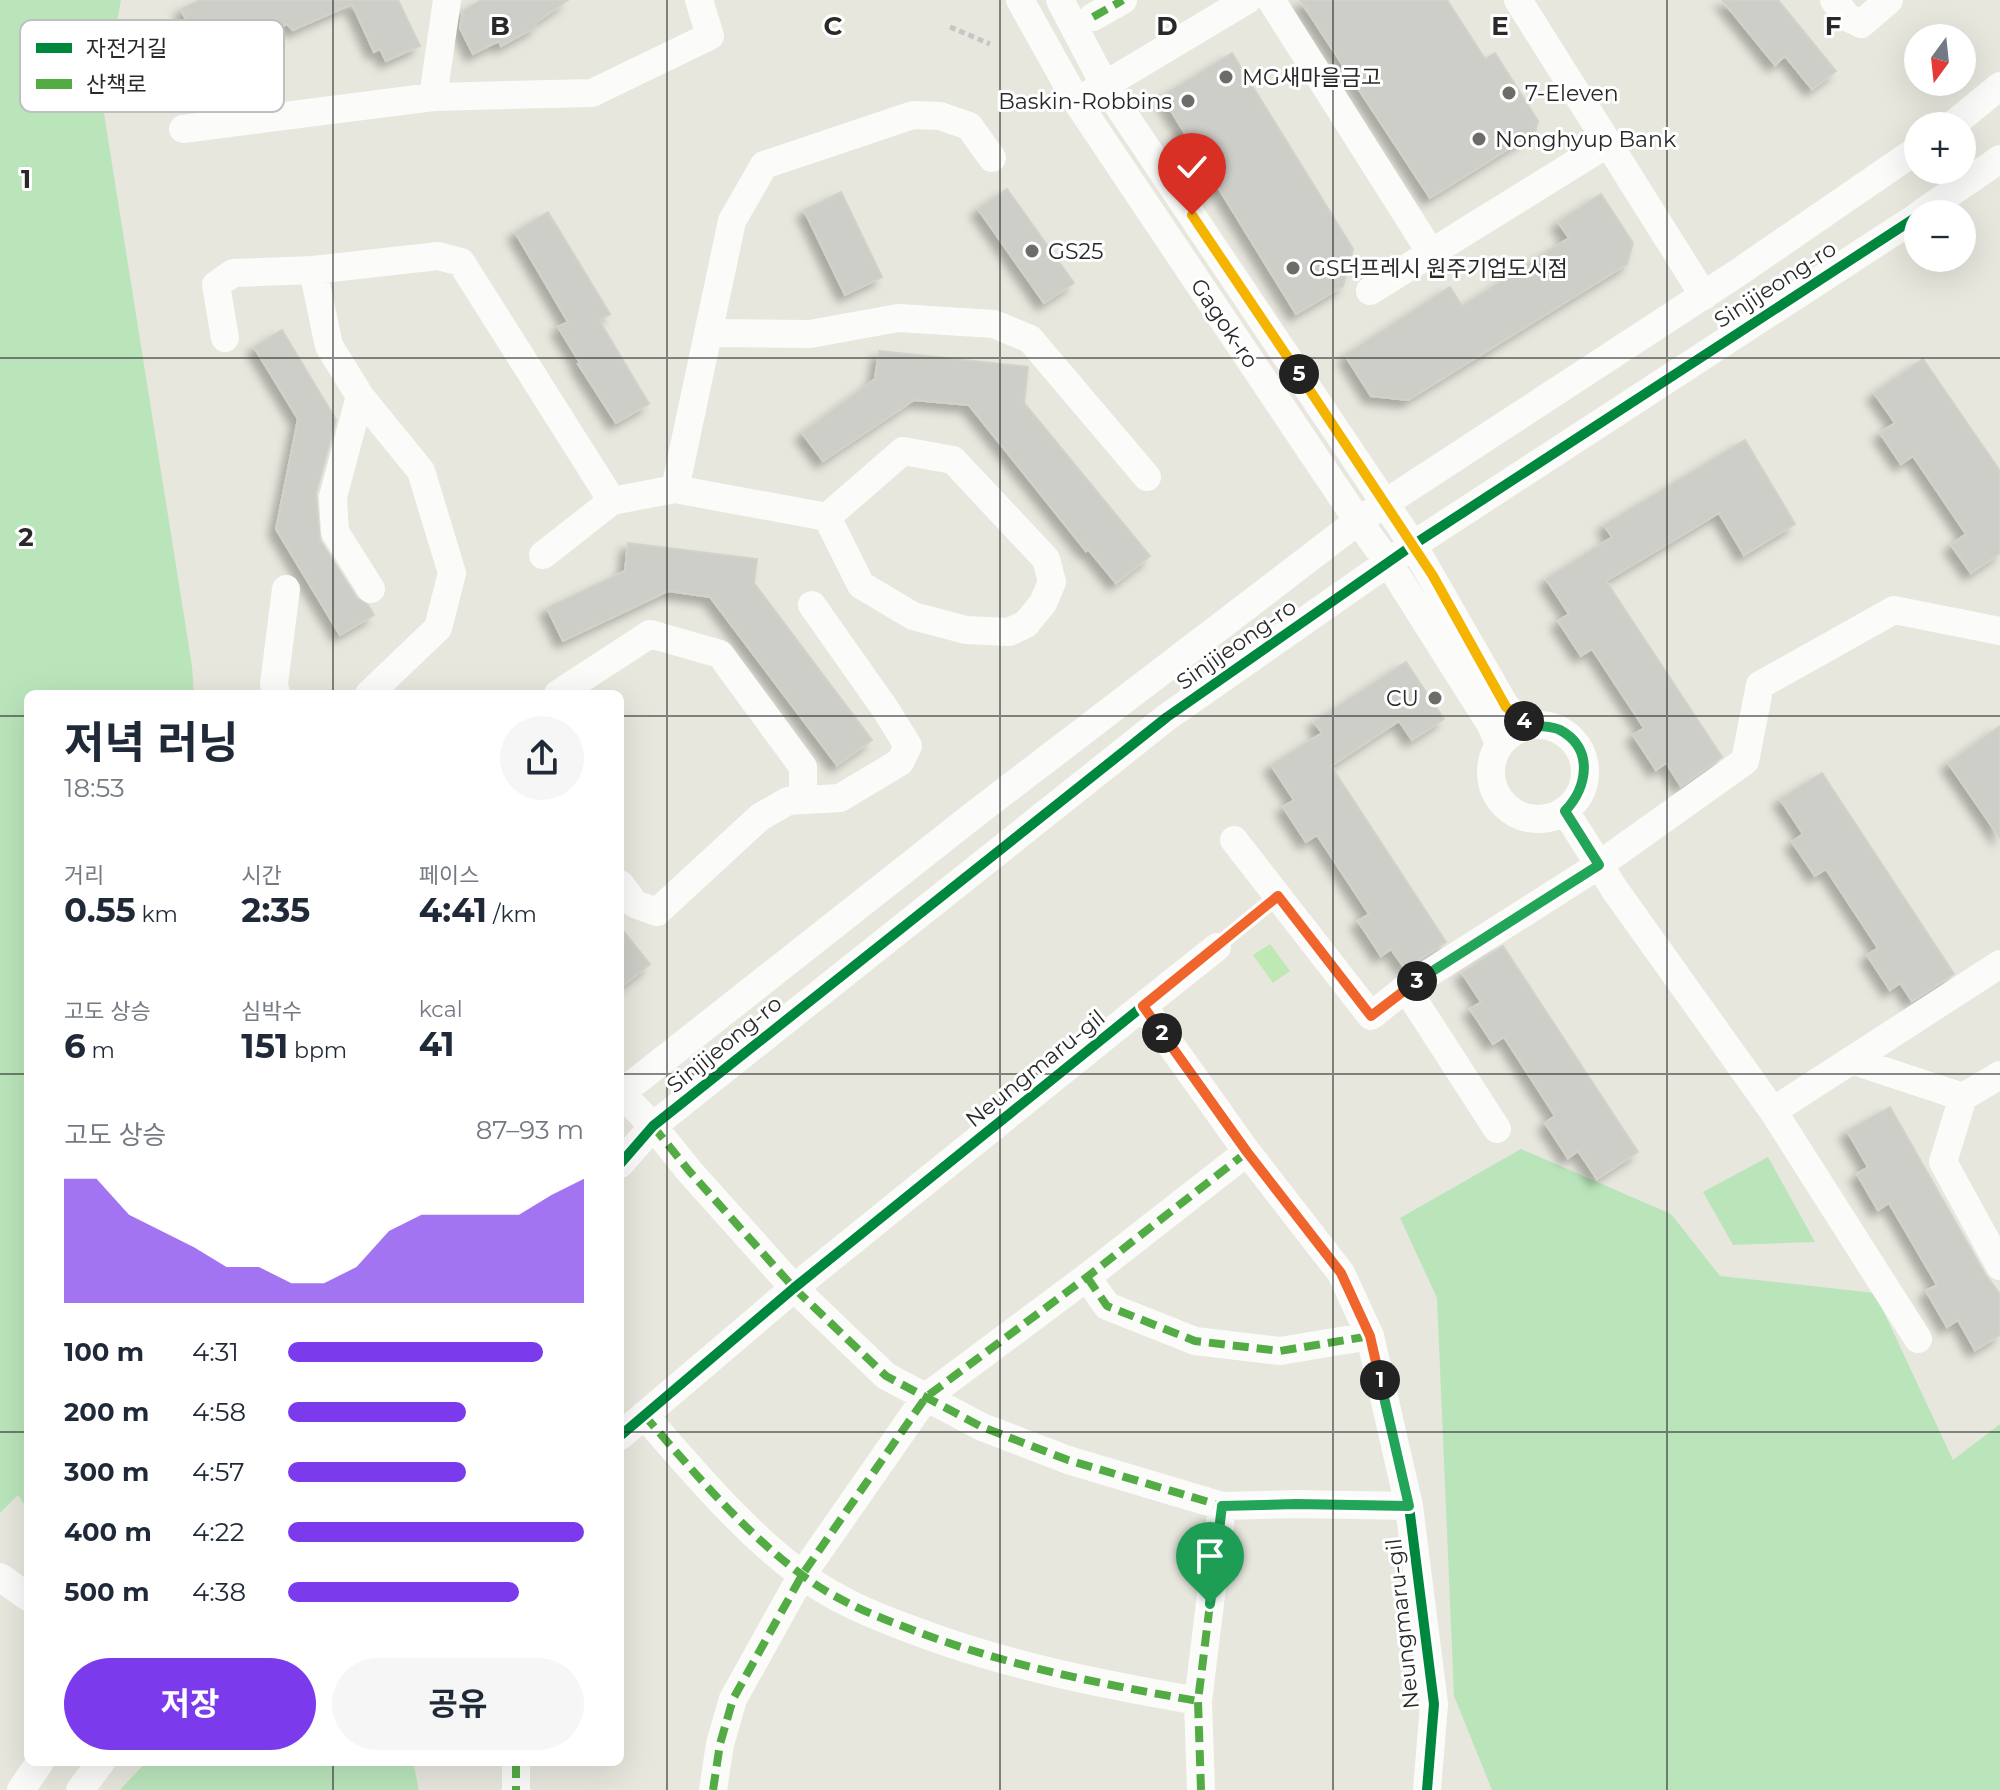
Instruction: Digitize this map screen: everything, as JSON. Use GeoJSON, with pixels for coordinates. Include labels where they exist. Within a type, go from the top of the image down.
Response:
{"type":"FeatureCollection","features":[{"type":"Feature","properties":{"kind":"street"},"geometry":{"type":"LineString","coordinates":[[433,97],[447,0]]}},
{"type":"Feature","properties":{"kind":"street"},"geometry":{"type":"LineString","coordinates":[[183,129],[433,97],[592,93],[710,36],[699,0]]}},
{"type":"Feature","properties":{"kind":"street","name":"Gagok-ro"},"geometry":{"type":"LineString","coordinates":[[1020,0],[1077,102],[1388,562],[1491,725],[1499,744]]}},
{"type":"Feature","properties":{"kind":"street","name":"Gagok-ro"},"geometry":{"type":"LineString","coordinates":[[1060,0],[1105,86],[1386,503],[1506,707],[1529,726]]}},
{"type":"Feature","properties":{"kind":"street"},"geometry":{"type":"LineString","coordinates":[[1093,17],[1123,0]]}},
{"type":"Feature","properties":{"kind":"street"},"geometry":{"type":"LineString","coordinates":[[1077,102],[1247,0]]}},
{"type":"Feature","properties":{"kind":"street"},"geometry":{"type":"LineString","coordinates":[[1271,0],[1431,253]]}},
{"type":"Feature","properties":{"kind":"street"},"geometry":{"type":"LineString","coordinates":[[1518,0],[1704,296]]}},
{"type":"Feature","properties":{"kind":"street"},"geometry":{"type":"LineString","coordinates":[[1834,0],[1847,17],[1861,24],[1889,0]]}},
{"type":"Feature","properties":{"kind":"street"},"geometry":{"type":"LineString","coordinates":[[1968,112],[2000,86]]}},
{"type":"Feature","properties":{"kind":"street"},"geometry":{"type":"LineString","coordinates":[[675,489],[732,221],[764,165],[913,115],[940,116],[969,126],[992,158]]}},
{"type":"Feature","properties":{"kind":"street"},"geometry":{"type":"LineString","coordinates":[[1370,291],[1608,143]]}},
{"type":"Feature","properties":{"kind":"street","name":"Sinjijeong-ro"},"geometry":{"type":"LineString","coordinates":[[624,1090],[975,814],[1358,521],[1704,296],[1904,159]]}},
{"type":"Feature","properties":{"kind":"street","name":"Sinjijeong-ro"},"geometry":{"type":"LineString","coordinates":[[1941,200],[2000,159]]}},
{"type":"Feature","properties":{"kind":"street","name":"Sinjijeong-ro"},"geometry":{"type":"LineString","coordinates":[[624,1159],[653,1126],[1167,717],[1413,545],[1904,225]]}},
{"type":"Feature","properties":{"kind":"street"},"geometry":{"type":"LineString","coordinates":[[225,338],[216,285],[233,273],[313,270],[438,256],[461,262],[612,501]]}},
{"type":"Feature","properties":{"kind":"street"},"geometry":{"type":"LineString","coordinates":[[313,270],[329,346],[360,396],[421,471],[452,573],[438,628],[373,690]]}},
{"type":"Feature","properties":{"kind":"street"},"geometry":{"type":"LineString","coordinates":[[710,333],[810,334],[898,318],[994,324],[1030,339],[1147,477]]}},
{"type":"Feature","properties":{"kind":"street"},"geometry":{"type":"LineString","coordinates":[[360,396],[333,497],[333,509],[335,532],[371,589]]}},
{"type":"Feature","properties":{"kind":"street"},"geometry":{"type":"LineString","coordinates":[[903,451],[953,460],[1046,559],[1052,582],[1043,603],[1026,624],[1009,632],[966,630],[913,616],[861,585],[827,517],[903,451]]}},
{"type":"Feature","properties":{"kind":"street"},"geometry":{"type":"LineString","coordinates":[[543,555],[612,501],[675,489],[827,517]]}},
{"type":"Feature","properties":{"kind":"street"},"geometry":{"type":"LineString","coordinates":[[275,690],[286,589]]}},
{"type":"Feature","properties":{"kind":"street"},"geometry":{"type":"LineString","coordinates":[[624,889],[635,904],[657,912],[760,817],[788,801],[840,798],[900,762],[908,746],[812,605]]}},
{"type":"Feature","properties":{"kind":"street"},"geometry":{"type":"LineString","coordinates":[[1234,840],[1371,1016],[1406,988],[1599,865],[1745,761],[1760,685],[1894,610],[2000,631]]}},
{"type":"Feature","properties":{"kind":"street"},"geometry":{"type":"LineString","coordinates":[[564,690],[650,634],[720,654],[803,767],[803,800]]}},
{"type":"Feature","properties":{"kind":"street"},"geometry":{"type":"LineString","coordinates":[[1529,726],[1545,726],[1560,731],[1573,741],[1585,769],[1583,785],[1576,799],[1565,811],[1551,817],[1521,815],[1508,808],[1497,796],[1492,783],[1491,770],[1499,744],[1518,729],[1529,726]]}},
{"type":"Feature","properties":{"kind":"street"},"geometry":{"type":"LineString","coordinates":[[1565,811],[1599,865],[1773,1111],[1918,1339]]}},
{"type":"Feature","properties":{"kind":"street"},"geometry":{"type":"LineString","coordinates":[[1143,1006],[1217,947]]}},
{"type":"Feature","properties":{"kind":"street"},"geometry":{"type":"LineString","coordinates":[[1773,1111],[2000,964]]}},
{"type":"Feature","properties":{"kind":"street"},"geometry":{"type":"LineString","coordinates":[[1406,988],[1497,1129]]}},
{"type":"Feature","properties":{"kind":"street","name":"Neungmaru-gil"},"geometry":{"type":"LineString","coordinates":[[624,1432],[794,1288],[1143,1006],[1247,1152],[1341,1273],[1370,1336],[1409,1506],[1434,1704],[1427,1790]]}},
{"type":"Feature","properties":{"kind":"street"},"geometry":{"type":"LineString","coordinates":[[1851,1060],[1963,1097]]}},
{"type":"Feature","properties":{"kind":"street"},"geometry":{"type":"LineString","coordinates":[[2000,1075],[1963,1097],[1943,1162],[2000,1266]]}},
{"type":"Feature","properties":{"kind":"street","name":"Neungmaru-gil"},"geometry":{"type":"LineString","coordinates":[[624,1097],[794,1288],[886,1376],[982,1427],[1068,1460],[1222,1506],[1409,1506]]}},
{"type":"Feature","properties":{"kind":"street"},"geometry":{"type":"LineString","coordinates":[[713,1790],[720,1744],[733,1699],[802,1575],[926,1397],[1247,1152]]}},
{"type":"Feature","properties":{"kind":"street"},"geometry":{"type":"LineString","coordinates":[[1087,1277],[1107,1306],[1195,1341],[1280,1351],[1370,1336]]}},
{"type":"Feature","properties":{"kind":"street"},"geometry":{"type":"LineString","coordinates":[[644,1415],[719,1500],[802,1575],[862,1611],[994,1658],[1065,1677],[1198,1701]]}},
{"type":"Feature","properties":{"kind":"street"},"geometry":{"type":"LineString","coordinates":[[1201,1790],[1198,1701],[1222,1506]]}},
{"type":"Feature","properties":{"kind":"street"},"geometry":{"type":"LineString","coordinates":[[0,1577],[24,1594]]}},
{"type":"Feature","properties":{"kind":"street"},"geometry":{"type":"LineString","coordinates":[[21,1790],[37,1766]]}},
{"type":"Feature","properties":{"kind":"street"},"geometry":{"type":"LineString","coordinates":[[80,1790],[98,1766]]}},
{"type":"Feature","properties":{"kind":"street"},"geometry":{"type":"LineString","coordinates":[[516,1766],[516,1790]]}},
{"type":"Feature","properties":{"kind":"path"},"geometry":{"type":"LineString","coordinates":[[950,27],[990,44]]}},
{"type":"Feature","properties":{"kind":"path"},"geometry":{"type":"LineString","coordinates":[[1217,947],[1278,896]]}},
{"type":"Feature","properties":{"kind":"green space"},"geometry":{"type":"Polygon","coordinates":[[[0,0],[121,0],[117,20],[20,20],[20,112],[104,112],[194,690],[24,690],[24,1504],[18,1495],[0,1513],[0,0]]]}},
{"type":"Feature","properties":{"kind":"green space"},"geometry":{"type":"Polygon","coordinates":[[[1270,944],[1290,971],[1273,983],[1253,955],[1270,944]]]}},
{"type":"Feature","properties":{"kind":"green space"},"geometry":{"type":"Polygon","coordinates":[[[1521,1149],[1671,1214],[1720,1276],[1875,1293],[1953,1460],[2000,1424],[2000,1790],[1492,1790],[1454,1696],[1437,1298],[1400,1218],[1521,1149]]]}},
{"type":"Feature","properties":{"kind":"green space"},"geometry":{"type":"Polygon","coordinates":[[[1768,1157],[1815,1242],[1733,1245],[1703,1192],[1768,1157]]]}},
{"type":"Feature","properties":{"kind":"green space"},"geometry":{"type":"Polygon","coordinates":[[[142,1766],[414,1766],[419,1790],[120,1790],[142,1766]]]}},
{"type":"Feature","properties":{"kind":"building"},"geometry":{"type":"Polygon","coordinates":[[[200,0],[398,0],[420,46],[386,61],[380,49],[374,52],[352,4],[293,30],[287,24],[284,25],[284,20],[186,20],[181,9],[200,0]]]}},
{"type":"Feature","properties":{"kind":"building"},"geometry":{"type":"Polygon","coordinates":[[[481,0],[568,0],[535,23],[536,27],[501,46],[499,41],[473,54],[460,28],[463,11],[481,0]]]}},
{"type":"Feature","properties":{"kind":"building"},"geometry":{"type":"Polygon","coordinates":[[[1300,0],[1447,0],[1485,59],[1495,53],[1538,121],[1535,132],[1430,198],[1300,0]]]}},
{"type":"Feature","properties":{"kind":"building"},"geometry":{"type":"Polygon","coordinates":[[[1722,0],[1778,0],[1836,71],[1812,89],[1785,56],[1775,65],[1722,0]]]}},
{"type":"Feature","properties":{"kind":"building"},"geometry":{"type":"Polygon","coordinates":[[[1232,53],[1353,249],[1343,286],[1296,314],[1162,96],[1232,53]]]}},
{"type":"Feature","properties":{"kind":"building"},"geometry":{"type":"Polygon","coordinates":[[[1007,189],[1074,283],[1044,303],[978,209],[1007,189]]]}},
{"type":"Feature","properties":{"kind":"building"},"geometry":{"type":"Polygon","coordinates":[[[841,192],[882,277],[845,295],[804,210],[841,192]]]}},
{"type":"Feature","properties":{"kind":"building"},"geometry":{"type":"Polygon","coordinates":[[[1601,194],[1633,243],[1627,264],[1408,400],[1371,396],[1345,355],[1450,287],[1462,306],[1569,238],[1558,222],[1601,194]]]}},
{"type":"Feature","properties":{"kind":"building"},"geometry":{"type":"Polygon","coordinates":[[[548,212],[610,314],[599,320],[649,404],[616,423],[558,327],[568,322],[515,232],[548,212]]]}},
{"type":"Feature","properties":{"kind":"building"},"geometry":{"type":"Polygon","coordinates":[[[282,330],[336,420],[316,493],[320,540],[357,598],[368,605],[374,615],[340,635],[276,529],[298,419],[254,347],[282,330]]]}},
{"type":"Feature","properties":{"kind":"building"},"geometry":{"type":"Polygon","coordinates":[[[879,351],[1028,367],[1024,403],[1150,556],[1116,583],[1088,549],[1086,551],[969,405],[914,400],[823,461],[802,433],[875,379],[879,351]]]}},
{"type":"Feature","properties":{"kind":"building"},"geometry":{"type":"Polygon","coordinates":[[[1923,359],[2000,471],[2000,553],[1971,573],[1951,545],[1966,534],[1913,456],[1901,464],[1880,433],[1895,423],[1874,393],[1923,359]]]}},
{"type":"Feature","properties":{"kind":"building"},"geometry":{"type":"Polygon","coordinates":[[[1745,440],[1795,524],[1744,555],[1719,513],[1606,581],[1722,757],[1681,786],[1666,763],[1656,770],[1633,735],[1644,728],[1592,649],[1581,656],[1558,621],[1569,614],[1546,579],[1612,537],[1604,525],[1745,440]]]}},
{"type":"Feature","properties":{"kind":"building"},"geometry":{"type":"Polygon","coordinates":[[[628,543],[757,559],[754,583],[872,740],[837,765],[710,597],[668,591],[563,641],[547,608],[625,571],[628,543]]]}},
{"type":"Feature","properties":{"kind":"building"},"geometry":{"type":"Polygon","coordinates":[[[1406,662],[1444,719],[1412,740],[1399,721],[1331,766],[1446,942],[1405,969],[1391,949],[1381,956],[1358,921],[1369,914],[1317,835],[1306,842],[1283,807],[1294,800],[1271,765],[1322,733],[1314,722],[1406,662]]]}},
{"type":"Feature","properties":{"kind":"building"},"geometry":{"type":"Polygon","coordinates":[[[2000,726],[2000,838],[1948,763],[2000,726]]]}},
{"type":"Feature","properties":{"kind":"building"},"geometry":{"type":"Polygon","coordinates":[[[1822,773],[1954,974],[1912,1001],[1900,983],[1890,990],[1867,955],[1878,948],[1826,869],[1815,876],[1792,842],[1803,834],[1780,799],[1822,773]]]}},
{"type":"Feature","properties":{"kind":"building"},"geometry":{"type":"Polygon","coordinates":[[[624,932],[650,964],[624,985],[624,932]]]}},
{"type":"Feature","properties":{"kind":"building"},"geometry":{"type":"Polygon","coordinates":[[[1503,946],[1638,1152],[1597,1179],[1578,1151],[1568,1158],[1545,1123],[1555,1116],[1504,1037],[1493,1044],[1470,1009],[1481,1002],[1462,973],[1503,946]]]}},
{"type":"Feature","properties":{"kind":"building"},"geometry":{"type":"Polygon","coordinates":[[[1890,1107],[1985,1274],[2000,1294],[2000,1335],[1975,1350],[1958,1320],[1947,1327],[1926,1291],[1937,1285],[1889,1203],[1878,1210],[1857,1174],[1868,1167],[1847,1131],[1890,1107]]]}},
{"type":"Feature","properties":{"kind":"marked path"},"geometry":{"type":"LineString","coordinates":[[1093,17],[1123,0]]}},
{"type":"Feature","properties":{"kind":"marked path"},"geometry":{"type":"LineString","coordinates":[[1143,1006],[1217,947]]}},
{"type":"Feature","properties":{"kind":"marked path"},"geometry":{"type":"LineString","coordinates":[[653,1126],[794,1288],[886,1376],[982,1427],[1068,1460],[1222,1506],[1409,1506]]}},
{"type":"Feature","properties":{"kind":"marked path"},"geometry":{"type":"LineString","coordinates":[[713,1790],[720,1744],[733,1699],[802,1575],[926,1397],[1247,1152]]}},
{"type":"Feature","properties":{"kind":"marked path"},"geometry":{"type":"LineString","coordinates":[[1087,1277],[1107,1306],[1195,1341],[1280,1351],[1370,1336]]}},
{"type":"Feature","properties":{"kind":"marked path"},"geometry":{"type":"LineString","coordinates":[[644,1415],[759,1539],[814,1584],[840,1599],[896,1624],[980,1653],[1088,1680],[1198,1701]]}},
{"type":"Feature","properties":{"kind":"marked path"},"geometry":{"type":"LineString","coordinates":[[1201,1790],[1198,1701],[1222,1506]]}},
{"type":"Feature","properties":{"kind":"marked path"},"geometry":{"type":"LineString","coordinates":[[516,1766],[516,1790]]}},
{"type":"Feature","properties":{"kind":"cycle path"},"geometry":{"type":"LineString","coordinates":[[624,1159],[653,1126],[1167,717],[1413,545],[1904,225]]}},
{"type":"Feature","properties":{"kind":"cycle path"},"geometry":{"type":"LineString","coordinates":[[624,1433],[794,1288],[1143,1006],[1247,1152],[1341,1273],[1370,1336],[1409,1506],[1434,1704],[1427,1790]]}},
{"type":"Feature","properties":{"kind":"place","name":"MG새마을금고"},"geometry":{"type":"Point","coordinates":[1226,77]}},
{"type":"Feature","properties":{"kind":"place","name":"7-Eleven"},"geometry":{"type":"Point","coordinates":[1509,93]}},
{"type":"Feature","properties":{"kind":"place","name":"Baskin-Robbins"},"geometry":{"type":"Point","coordinates":[1188,101]}},
{"type":"Feature","properties":{"kind":"place","name":"Nonghyup Bank"},"geometry":{"type":"Point","coordinates":[1479,139]}},
{"type":"Feature","properties":{"kind":"place","name":"GS25"},"geometry":{"type":"Point","coordinates":[1032,251]}},
{"type":"Feature","properties":{"kind":"place","name":"GS더프레시 원주기업도시점"},"geometry":{"type":"Point","coordinates":[1293,268]}},
{"type":"Feature","properties":{"kind":"place","name":"CU"},"geometry":{"type":"Point","coordinates":[1435,698]}},
{"type":"Feature","properties":{"kind":"route"},"geometry":{"type":"LineString","coordinates":[[1192,215],[1413,545],[1506,707],[1529,726],[1545,726],[1560,731],[1573,741],[1585,769],[1583,785],[1565,811],[1599,865],[1406,988],[1371,1016],[1278,896],[1143,1006],[1247,1152],[1341,1273],[1370,1336],[1409,1506],[1222,1506],[1210,1604]]}}]}
